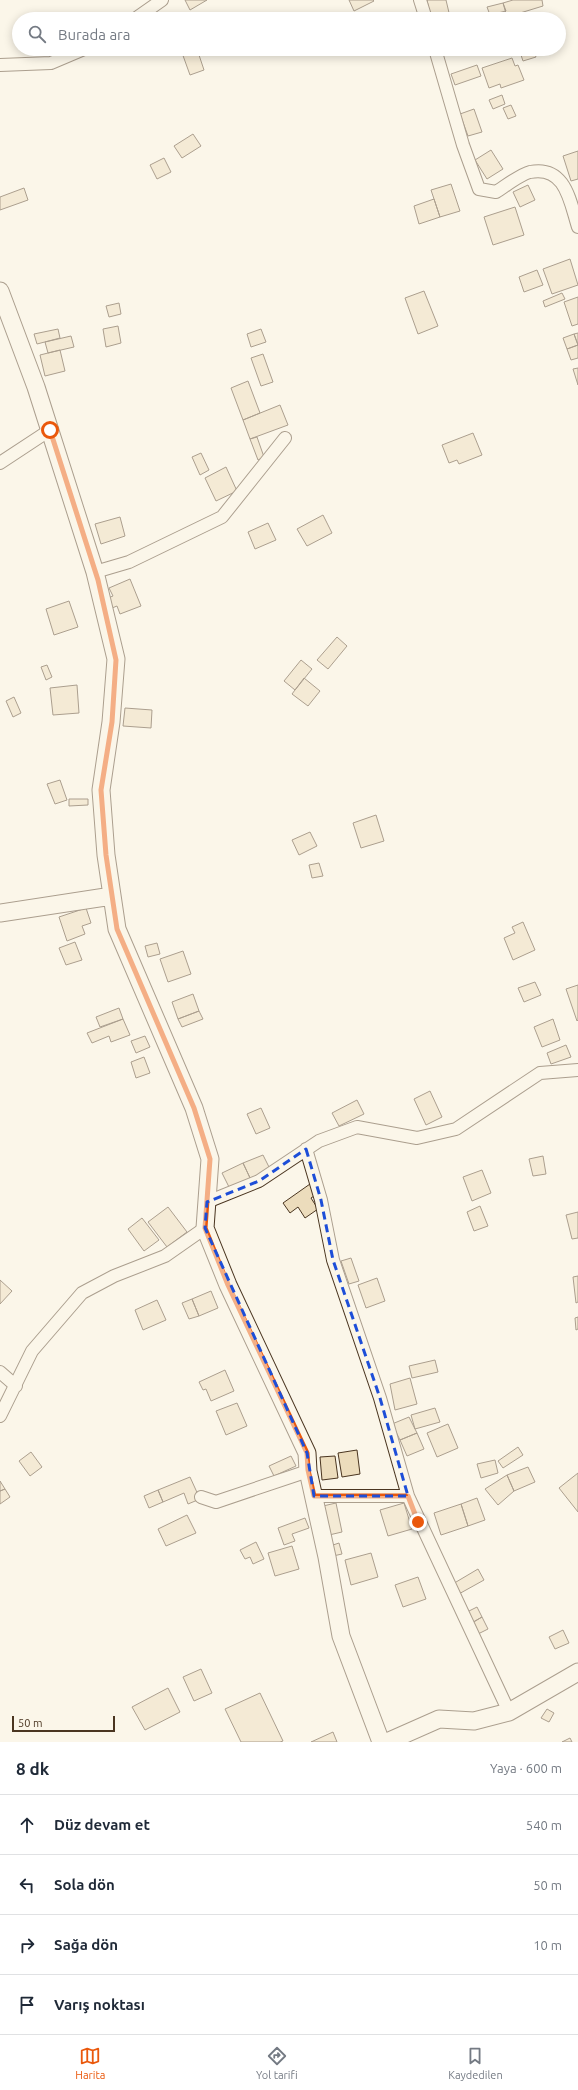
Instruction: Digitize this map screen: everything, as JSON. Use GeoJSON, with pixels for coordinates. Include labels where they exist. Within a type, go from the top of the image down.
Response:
{"type":"FeatureCollection","features":[{"type":"Feature","properties":{"kind":"street"},"geometry":{"type":"LineString","coordinates":[[145,12],[162,0]]}},
{"type":"Feature","properties":{"kind":"street"},"geometry":{"type":"LineString","coordinates":[[420,0],[424,12]]}},
{"type":"Feature","properties":{"kind":"street"},"geometry":{"type":"LineString","coordinates":[[0,65],[51,63],[68,56]]}},
{"type":"Feature","properties":{"kind":"street"},"geometry":{"type":"LineString","coordinates":[[437,56],[463,145],[479,189],[496,192],[530,172],[551,173],[564,184],[578,227]]}},
{"type":"Feature","properties":{"kind":"street"},"geometry":{"type":"LineString","coordinates":[[0,291],[36,387],[95,572],[116,660],[112,722],[101,790],[106,855],[117,929],[194,1108],[208,1152],[210,1159],[205,1228],[228,1285],[307,1453],[308,1470],[327,1557],[340,1636],[381,1742]]}},
{"type":"Feature","properties":{"kind":"street"},"geometry":{"type":"LineString","coordinates":[[0,463],[50,430]]}},
{"type":"Feature","properties":{"kind":"street"},"geometry":{"type":"LineString","coordinates":[[95,572],[129,562],[222,517],[285,438]]}},
{"type":"Feature","properties":{"kind":"street"},"geometry":{"type":"LineString","coordinates":[[0,913],[112,896]]}},
{"type":"Feature","properties":{"kind":"street"},"geometry":{"type":"LineString","coordinates":[[207,1202],[259,1181],[319,1141],[357,1127],[417,1138],[456,1129],[540,1073],[578,1070]]}},
{"type":"Feature","properties":{"kind":"street"},"geometry":{"type":"LineString","coordinates":[[306,1149],[321,1200],[333,1260],[380,1398],[408,1496],[509,1712]]}},
{"type":"Feature","properties":{"kind":"street"},"geometry":{"type":"LineString","coordinates":[[0,1416],[32,1351],[82,1293],[114,1276],[165,1256],[205,1228]]}},
{"type":"Feature","properties":{"kind":"street"},"geometry":{"type":"LineString","coordinates":[[0,1372],[16,1386]]}},
{"type":"Feature","properties":{"kind":"street"},"geometry":{"type":"LineString","coordinates":[[201,1497],[216,1502],[308,1470]]}},
{"type":"Feature","properties":{"kind":"street"},"geometry":{"type":"LineString","coordinates":[[314,1496],[408,1496]]}},
{"type":"Feature","properties":{"kind":"street"},"geometry":{"type":"LineString","coordinates":[[387,1742],[439,1719],[474,1721],[509,1712],[578,1672]]}},
{"type":"Feature","properties":{"kind":"highlighted area"},"geometry":{"type":"Polygon","coordinates":[[[306,1149],[321,1200],[333,1260],[380,1398],[408,1496],[314,1496],[307,1453],[205,1228],[207,1202],[259,1181],[306,1149]]]}},
{"type":"Feature","properties":{"kind":"building"},"geometry":{"type":"Polygon","coordinates":[[[185,0],[207,0],[190,10],[185,0]]]}},
{"type":"Feature","properties":{"kind":"building"},"geometry":{"type":"Polygon","coordinates":[[[349,0],[373,0],[374,1],[354,11],[349,0]]]}},
{"type":"Feature","properties":{"kind":"building"},"geometry":{"type":"Polygon","coordinates":[[[427,0],[446,0],[449,12],[430,12],[427,0]]]}},
{"type":"Feature","properties":{"kind":"building"},"geometry":{"type":"Polygon","coordinates":[[[513,0],[542,0],[543,6],[523,12],[506,12],[503,3],[513,0]]]}},
{"type":"Feature","properties":{"kind":"building"},"geometry":{"type":"Polygon","coordinates":[[[503,3],[506,11],[489,12],[487,7],[503,3]]]}},
{"type":"Feature","properties":{"kind":"building"},"geometry":{"type":"Polygon","coordinates":[[[183,56],[199,56],[204,70],[190,75],[183,56]]]}},
{"type":"Feature","properties":{"kind":"building"},"geometry":{"type":"Polygon","coordinates":[[[521,56],[536,57],[523,61],[521,56]]]}},
{"type":"Feature","properties":{"kind":"building"},"geometry":{"type":"Polygon","coordinates":[[[512,58],[515,66],[518,65],[524,80],[501,88],[500,84],[489,88],[482,68],[512,58]]]}},
{"type":"Feature","properties":{"kind":"building"},"geometry":{"type":"Polygon","coordinates":[[[477,65],[481,76],[455,85],[451,74],[477,65]]]}},
{"type":"Feature","properties":{"kind":"building"},"geometry":{"type":"Polygon","coordinates":[[[502,95],[505,104],[493,109],[489,100],[502,95]]]}},
{"type":"Feature","properties":{"kind":"building"},"geometry":{"type":"Polygon","coordinates":[[[511,105],[516,116],[508,119],[503,108],[511,105]]]}},
{"type":"Feature","properties":{"kind":"building"},"geometry":{"type":"Polygon","coordinates":[[[474,109],[482,132],[468,136],[460,114],[474,109]]]}},
{"type":"Feature","properties":{"kind":"building"},"geometry":{"type":"Polygon","coordinates":[[[193,134],[201,146],[182,158],[174,146],[193,134]]]}},
{"type":"Feature","properties":{"kind":"building"},"geometry":{"type":"Polygon","coordinates":[[[491,150],[503,169],[487,179],[475,160],[491,150]]]}},
{"type":"Feature","properties":{"kind":"building"},"geometry":{"type":"Polygon","coordinates":[[[578,151],[578,179],[571,181],[563,156],[578,151]]]}},
{"type":"Feature","properties":{"kind":"building"},"geometry":{"type":"Polygon","coordinates":[[[164,158],[171,172],[157,179],[150,165],[164,158]]]}},
{"type":"Feature","properties":{"kind":"building"},"geometry":{"type":"Polygon","coordinates":[[[451,184],[460,211],[440,217],[431,190],[451,184]]]}},
{"type":"Feature","properties":{"kind":"building"},"geometry":{"type":"Polygon","coordinates":[[[528,185],[535,200],[520,207],[513,192],[528,185]]]}},
{"type":"Feature","properties":{"kind":"building"},"geometry":{"type":"Polygon","coordinates":[[[24,188],[28,200],[0,210],[0,197],[24,188]]]}},
{"type":"Feature","properties":{"kind":"building"},"geometry":{"type":"Polygon","coordinates":[[[434,199],[440,217],[419,224],[414,206],[434,199]]]}},
{"type":"Feature","properties":{"kind":"building"},"geometry":{"type":"Polygon","coordinates":[[[515,207],[524,235],[493,245],[484,217],[515,207]]]}},
{"type":"Feature","properties":{"kind":"building"},"geometry":{"type":"Polygon","coordinates":[[[570,259],[578,285],[552,294],[543,269],[570,259]]]}},
{"type":"Feature","properties":{"kind":"building"},"geometry":{"type":"Polygon","coordinates":[[[537,270],[543,285],[524,292],[519,277],[537,270]]]}},
{"type":"Feature","properties":{"kind":"building"},"geometry":{"type":"Polygon","coordinates":[[[424,291],[438,326],[418,334],[405,298],[424,291]]]}},
{"type":"Feature","properties":{"kind":"building"},"geometry":{"type":"Polygon","coordinates":[[[562,293],[565,299],[545,307],[543,301],[562,293]]]}},
{"type":"Feature","properties":{"kind":"building"},"geometry":{"type":"Polygon","coordinates":[[[578,297],[578,324],[572,326],[564,302],[578,297]]]}},
{"type":"Feature","properties":{"kind":"building"},"geometry":{"type":"Polygon","coordinates":[[[119,303],[121,314],[109,317],[106,306],[119,303]]]}},
{"type":"Feature","properties":{"kind":"building"},"geometry":{"type":"Polygon","coordinates":[[[118,326],[121,343],[106,347],[103,329],[118,326]]]}},
{"type":"Feature","properties":{"kind":"building"},"geometry":{"type":"Polygon","coordinates":[[[58,329],[60,338],[37,344],[34,334],[58,329]]]}},
{"type":"Feature","properties":{"kind":"building"},"geometry":{"type":"Polygon","coordinates":[[[261,329],[266,342],[251,347],[247,334],[261,329]]]}},
{"type":"Feature","properties":{"kind":"building"},"geometry":{"type":"Polygon","coordinates":[[[578,333],[578,345],[574,334],[578,333]]]}},
{"type":"Feature","properties":{"kind":"building"},"geometry":{"type":"Polygon","coordinates":[[[574,334],[578,345],[567,349],[563,338],[574,334]]]}},
{"type":"Feature","properties":{"kind":"building"},"geometry":{"type":"Polygon","coordinates":[[[71,336],[74,347],[48,353],[45,342],[71,336]]]}},
{"type":"Feature","properties":{"kind":"building"},"geometry":{"type":"Polygon","coordinates":[[[578,345],[578,358],[571,360],[567,349],[578,345]]]}},
{"type":"Feature","properties":{"kind":"building"},"geometry":{"type":"Polygon","coordinates":[[[60,350],[65,371],[45,376],[40,355],[60,350]]]}},
{"type":"Feature","properties":{"kind":"building"},"geometry":{"type":"Polygon","coordinates":[[[263,354],[273,382],[261,386],[251,358],[263,354]]]}},
{"type":"Feature","properties":{"kind":"building"},"geometry":{"type":"Polygon","coordinates":[[[578,368],[578,385],[573,369],[578,368]]]}},
{"type":"Feature","properties":{"kind":"building"},"geometry":{"type":"Polygon","coordinates":[[[248,381],[260,413],[243,420],[231,388],[248,381]]]}},
{"type":"Feature","properties":{"kind":"building"},"geometry":{"type":"Polygon","coordinates":[[[280,405],[288,425],[250,439],[243,420],[280,405]]]}},
{"type":"Feature","properties":{"kind":"building"},"geometry":{"type":"Polygon","coordinates":[[[473,433],[482,455],[459,464],[457,460],[449,463],[442,445],[473,433]]]}},
{"type":"Feature","properties":{"kind":"building"},"geometry":{"type":"Polygon","coordinates":[[[257,437],[264,457],[258,460],[250,439],[257,437]]]}},
{"type":"Feature","properties":{"kind":"building"},"geometry":{"type":"Polygon","coordinates":[[[201,453],[209,470],[200,475],[192,457],[201,453]]]}},
{"type":"Feature","properties":{"kind":"building"},"geometry":{"type":"Polygon","coordinates":[[[226,467],[237,491],[216,501],[205,478],[226,467]]]}},
{"type":"Feature","properties":{"kind":"building"},"geometry":{"type":"Polygon","coordinates":[[[323,515],[332,533],[307,546],[297,529],[323,515]]]}},
{"type":"Feature","properties":{"kind":"building"},"geometry":{"type":"Polygon","coordinates":[[[120,517],[125,536],[101,544],[95,524],[120,517]]]}},
{"type":"Feature","properties":{"kind":"building"},"geometry":{"type":"Polygon","coordinates":[[[268,523],[276,540],[255,549],[248,532],[268,523]]]}},
{"type":"Feature","properties":{"kind":"building"},"geometry":{"type":"Polygon","coordinates":[[[130,579],[141,606],[120,614],[117,606],[112,608],[108,598],[113,596],[109,588],[130,579]]]}},
{"type":"Feature","properties":{"kind":"building"},"geometry":{"type":"Polygon","coordinates":[[[69,601],[78,627],[54,635],[46,609],[69,601]]]}},
{"type":"Feature","properties":{"kind":"building"},"geometry":{"type":"Polygon","coordinates":[[[337,637],[347,646],[328,669],[317,660],[337,637]]]}},
{"type":"Feature","properties":{"kind":"building"},"geometry":{"type":"Polygon","coordinates":[[[301,660],[312,669],[295,690],[284,681],[301,660]]]}},
{"type":"Feature","properties":{"kind":"building"},"geometry":{"type":"Polygon","coordinates":[[[47,665],[52,677],[46,680],[41,667],[47,665]]]}},
{"type":"Feature","properties":{"kind":"building"},"geometry":{"type":"Polygon","coordinates":[[[304,678],[320,691],[308,706],[292,694],[304,678]]]}},
{"type":"Feature","properties":{"kind":"building"},"geometry":{"type":"Polygon","coordinates":[[[77,685],[79,713],[53,715],[50,688],[77,685]]]}},
{"type":"Feature","properties":{"kind":"building"},"geometry":{"type":"Polygon","coordinates":[[[14,697],[21,713],[13,717],[6,701],[14,697]]]}},
{"type":"Feature","properties":{"kind":"building"},"geometry":{"type":"Polygon","coordinates":[[[125,708],[152,710],[151,728],[123,726],[125,708]]]}},
{"type":"Feature","properties":{"kind":"building"},"geometry":{"type":"Polygon","coordinates":[[[60,780],[67,800],[55,804],[47,784],[60,780]]]}},
{"type":"Feature","properties":{"kind":"building"},"geometry":{"type":"Polygon","coordinates":[[[69,799],[88,799],[88,805],[69,806],[69,799]]]}},
{"type":"Feature","properties":{"kind":"building"},"geometry":{"type":"Polygon","coordinates":[[[376,815],[384,841],[361,848],[353,823],[376,815]]]}},
{"type":"Feature","properties":{"kind":"building"},"geometry":{"type":"Polygon","coordinates":[[[310,832],[317,846],[299,855],[292,840],[310,832]]]}},
{"type":"Feature","properties":{"kind":"building"},"geometry":{"type":"Polygon","coordinates":[[[319,863],[323,876],[312,878],[309,865],[319,863]]]}},
{"type":"Feature","properties":{"kind":"building"},"geometry":{"type":"Polygon","coordinates":[[[86,908],[91,923],[82,926],[85,934],[67,941],[59,917],[86,908]]]}},
{"type":"Feature","properties":{"kind":"building"},"geometry":{"type":"Polygon","coordinates":[[[523,922],[535,950],[513,960],[504,938],[515,933],[512,927],[523,922]]]}},
{"type":"Feature","properties":{"kind":"building"},"geometry":{"type":"Polygon","coordinates":[[[75,942],[82,960],[66,965],[59,948],[75,942]]]}},
{"type":"Feature","properties":{"kind":"building"},"geometry":{"type":"Polygon","coordinates":[[[157,943],[160,954],[148,957],[145,946],[157,943]]]}},
{"type":"Feature","properties":{"kind":"building"},"geometry":{"type":"Polygon","coordinates":[[[183,951],[191,974],[168,982],[160,959],[183,951]]]}},
{"type":"Feature","properties":{"kind":"building"},"geometry":{"type":"Polygon","coordinates":[[[535,982],[541,995],[524,1002],[518,988],[535,982]]]}},
{"type":"Feature","properties":{"kind":"building"},"geometry":{"type":"Polygon","coordinates":[[[578,985],[578,1020],[577,1021],[566,989],[578,985]]]}},
{"type":"Feature","properties":{"kind":"building"},"geometry":{"type":"Polygon","coordinates":[[[193,994],[199,1011],[178,1019],[172,1002],[193,994]]]}},
{"type":"Feature","properties":{"kind":"building"},"geometry":{"type":"Polygon","coordinates":[[[119,1008],[123,1019],[100,1027],[96,1017],[119,1008]]]}},
{"type":"Feature","properties":{"kind":"building"},"geometry":{"type":"Polygon","coordinates":[[[199,1011],[203,1019],[182,1027],[178,1019],[199,1011]]]}},
{"type":"Feature","properties":{"kind":"building"},"geometry":{"type":"Polygon","coordinates":[[[123,1019],[130,1035],[111,1042],[109,1036],[92,1043],[87,1033],[123,1019]]]}},
{"type":"Feature","properties":{"kind":"building"},"geometry":{"type":"Polygon","coordinates":[[[553,1019],[560,1040],[542,1047],[534,1027],[553,1019]]]}},
{"type":"Feature","properties":{"kind":"building"},"geometry":{"type":"Polygon","coordinates":[[[145,1036],[150,1047],[136,1053],[131,1041],[145,1036]]]}},
{"type":"Feature","properties":{"kind":"building"},"geometry":{"type":"Polygon","coordinates":[[[566,1045],[571,1057],[551,1064],[547,1053],[566,1045]]]}},
{"type":"Feature","properties":{"kind":"building"},"geometry":{"type":"Polygon","coordinates":[[[144,1057],[150,1073],[136,1078],[131,1062],[144,1057]]]}},
{"type":"Feature","properties":{"kind":"building"},"geometry":{"type":"Polygon","coordinates":[[[430,1091],[442,1117],[426,1125],[414,1099],[430,1091]]]}},
{"type":"Feature","properties":{"kind":"building"},"geometry":{"type":"Polygon","coordinates":[[[357,1100],[364,1114],[339,1126],[332,1113],[357,1100]]]}},
{"type":"Feature","properties":{"kind":"building"},"geometry":{"type":"Polygon","coordinates":[[[261,1108],[270,1128],[256,1134],[247,1114],[261,1108]]]}},
{"type":"Feature","properties":{"kind":"building"},"geometry":{"type":"Polygon","coordinates":[[[263,1155],[271,1171],[251,1180],[243,1163],[263,1155]]]}},
{"type":"Feature","properties":{"kind":"building"},"geometry":{"type":"Polygon","coordinates":[[[543,1156],[546,1174],[533,1176],[529,1159],[543,1156]]]}},
{"type":"Feature","properties":{"kind":"building"},"geometry":{"type":"Polygon","coordinates":[[[243,1163],[251,1180],[230,1189],[222,1173],[243,1163]]]}},
{"type":"Feature","properties":{"kind":"building"},"geometry":{"type":"Polygon","coordinates":[[[482,1170],[491,1193],[472,1201],[463,1177],[482,1170]]]}},
{"type":"Feature","properties":{"kind":"building"},"geometry":{"type":"Polygon","coordinates":[[[310,1184],[317,1194],[311,1198],[318,1209],[305,1218],[298,1207],[290,1213],[283,1203],[310,1184]]]}},
{"type":"Feature","properties":{"kind":"building"},"geometry":{"type":"Polygon","coordinates":[[[480,1206],[488,1226],[474,1231],[467,1212],[480,1206]]]}},
{"type":"Feature","properties":{"kind":"building"},"geometry":{"type":"Polygon","coordinates":[[[168,1207],[187,1232],[167,1247],[148,1222],[168,1207]]]}},
{"type":"Feature","properties":{"kind":"building"},"geometry":{"type":"Polygon","coordinates":[[[578,1212],[578,1238],[572,1239],[566,1215],[578,1212]]]}},
{"type":"Feature","properties":{"kind":"building"},"geometry":{"type":"Polygon","coordinates":[[[142,1218],[159,1240],[144,1251],[128,1229],[142,1218]]]}},
{"type":"Feature","properties":{"kind":"building"},"geometry":{"type":"Polygon","coordinates":[[[351,1258],[359,1281],[349,1284],[341,1261],[351,1258]]]}},
{"type":"Feature","properties":{"kind":"building"},"geometry":{"type":"Polygon","coordinates":[[[578,1276],[578,1302],[576,1303],[573,1277],[578,1276]]]}},
{"type":"Feature","properties":{"kind":"building"},"geometry":{"type":"Polygon","coordinates":[[[377,1278],[385,1301],[366,1308],[358,1285],[377,1278]]]}},
{"type":"Feature","properties":{"kind":"building"},"geometry":{"type":"Polygon","coordinates":[[[0,1280],[12,1291],[0,1304],[0,1280]]]}},
{"type":"Feature","properties":{"kind":"building"},"geometry":{"type":"Polygon","coordinates":[[[211,1291],[218,1308],[199,1316],[192,1299],[211,1291]]]}},
{"type":"Feature","properties":{"kind":"building"},"geometry":{"type":"Polygon","coordinates":[[[192,1299],[199,1316],[189,1319],[182,1303],[192,1299]]]}},
{"type":"Feature","properties":{"kind":"building"},"geometry":{"type":"Polygon","coordinates":[[[157,1300],[166,1320],[143,1330],[135,1310],[157,1300]]]}},
{"type":"Feature","properties":{"kind":"building"},"geometry":{"type":"Polygon","coordinates":[[[578,1317],[578,1329],[576,1330],[575,1318],[578,1317]]]}},
{"type":"Feature","properties":{"kind":"building"},"geometry":{"type":"Polygon","coordinates":[[[435,1360],[438,1372],[412,1378],[409,1366],[435,1360]]]}},
{"type":"Feature","properties":{"kind":"building"},"geometry":{"type":"Polygon","coordinates":[[[225,1370],[234,1391],[211,1401],[206,1389],[203,1390],[199,1382],[225,1370]]]}},
{"type":"Feature","properties":{"kind":"building"},"geometry":{"type":"Polygon","coordinates":[[[410,1378],[417,1404],[395,1410],[390,1384],[410,1378]]]}},
{"type":"Feature","properties":{"kind":"building"},"geometry":{"type":"Polygon","coordinates":[[[237,1403],[247,1426],[226,1435],[216,1411],[237,1403]]]}},
{"type":"Feature","properties":{"kind":"building"},"geometry":{"type":"Polygon","coordinates":[[[435,1408],[440,1422],[415,1429],[411,1415],[435,1408]]]}},
{"type":"Feature","properties":{"kind":"building"},"geometry":{"type":"Polygon","coordinates":[[[409,1417],[417,1433],[400,1440],[392,1424],[409,1417]]]}},
{"type":"Feature","properties":{"kind":"building"},"geometry":{"type":"Polygon","coordinates":[[[448,1424],[458,1448],[437,1457],[427,1433],[448,1424]]]}},
{"type":"Feature","properties":{"kind":"building"},"geometry":{"type":"Polygon","coordinates":[[[417,1433],[424,1449],[407,1456],[400,1440],[417,1433]]]}},
{"type":"Feature","properties":{"kind":"building"},"geometry":{"type":"Polygon","coordinates":[[[518,1447],[523,1455],[503,1468],[498,1461],[518,1447]]]}},
{"type":"Feature","properties":{"kind":"building"},"geometry":{"type":"Polygon","coordinates":[[[357,1450],[360,1474],[342,1477],[338,1453],[357,1450]]]}},
{"type":"Feature","properties":{"kind":"building"},"geometry":{"type":"Polygon","coordinates":[[[31,1452],[42,1467],[30,1476],[19,1461],[31,1452]]]}},
{"type":"Feature","properties":{"kind":"building"},"geometry":{"type":"Polygon","coordinates":[[[291,1456],[296,1466],[274,1476],[269,1466],[291,1456]]]}},
{"type":"Feature","properties":{"kind":"building"},"geometry":{"type":"Polygon","coordinates":[[[335,1456],[338,1478],[322,1480],[320,1457],[335,1456]]]}},
{"type":"Feature","properties":{"kind":"building"},"geometry":{"type":"Polygon","coordinates":[[[495,1460],[498,1473],[481,1478],[477,1464],[495,1460]]]}},
{"type":"Feature","properties":{"kind":"building"},"geometry":{"type":"Polygon","coordinates":[[[528,1467],[535,1482],[514,1491],[507,1475],[528,1467]]]}},
{"type":"Feature","properties":{"kind":"building"},"geometry":{"type":"Polygon","coordinates":[[[578,1473],[578,1512],[559,1488],[578,1473]]]}},
{"type":"Feature","properties":{"kind":"building"},"geometry":{"type":"Polygon","coordinates":[[[507,1475],[514,1491],[498,1505],[485,1489],[507,1475]]]}},
{"type":"Feature","properties":{"kind":"building"},"geometry":{"type":"Polygon","coordinates":[[[190,1477],[200,1499],[188,1504],[184,1493],[163,1502],[158,1490],[190,1477]]]}},
{"type":"Feature","properties":{"kind":"building"},"geometry":{"type":"Polygon","coordinates":[[[0,1481],[5,1489],[0,1491],[0,1481]]]}},
{"type":"Feature","properties":{"kind":"building"},"geometry":{"type":"Polygon","coordinates":[[[5,1489],[10,1497],[0,1504],[0,1491],[5,1489]]]}},
{"type":"Feature","properties":{"kind":"building"},"geometry":{"type":"Polygon","coordinates":[[[158,1490],[163,1502],[149,1508],[144,1496],[158,1490]]]}},
{"type":"Feature","properties":{"kind":"building"},"geometry":{"type":"Polygon","coordinates":[[[477,1498],[485,1520],[468,1526],[461,1504],[477,1498]]]}},
{"type":"Feature","properties":{"kind":"building"},"geometry":{"type":"Polygon","coordinates":[[[336,1503],[342,1532],[329,1535],[323,1506],[336,1503]]]}},
{"type":"Feature","properties":{"kind":"building"},"geometry":{"type":"Polygon","coordinates":[[[404,1503],[412,1529],[388,1536],[380,1510],[404,1503]]]}},
{"type":"Feature","properties":{"kind":"building"},"geometry":{"type":"Polygon","coordinates":[[[461,1504],[468,1526],[441,1535],[434,1513],[461,1504]]]}},
{"type":"Feature","properties":{"kind":"building"},"geometry":{"type":"Polygon","coordinates":[[[187,1515],[196,1533],[166,1546],[158,1529],[187,1515]]]}},
{"type":"Feature","properties":{"kind":"building"},"geometry":{"type":"Polygon","coordinates":[[[305,1518],[309,1528],[292,1534],[295,1541],[284,1545],[278,1528],[305,1518]]]}},
{"type":"Feature","properties":{"kind":"building"},"geometry":{"type":"Polygon","coordinates":[[[256,1542],[264,1559],[253,1564],[250,1557],[245,1559],[240,1550],[256,1542]]]}},
{"type":"Feature","properties":{"kind":"building"},"geometry":{"type":"Polygon","coordinates":[[[339,1543],[342,1554],[333,1556],[330,1546],[339,1543]]]}},
{"type":"Feature","properties":{"kind":"building"},"geometry":{"type":"Polygon","coordinates":[[[292,1546],[299,1569],[275,1576],[268,1553],[292,1546]]]}},
{"type":"Feature","properties":{"kind":"building"},"geometry":{"type":"Polygon","coordinates":[[[371,1553],[378,1577],[351,1585],[345,1560],[371,1553]]]}},
{"type":"Feature","properties":{"kind":"building"},"geometry":{"type":"Polygon","coordinates":[[[478,1569],[484,1580],[457,1595],[451,1585],[478,1569]]]}},
{"type":"Feature","properties":{"kind":"building"},"geometry":{"type":"Polygon","coordinates":[[[418,1577],[426,1599],[403,1607],[395,1585],[418,1577]]]}},
{"type":"Feature","properties":{"kind":"building"},"geometry":{"type":"Polygon","coordinates":[[[477,1607],[482,1617],[470,1624],[465,1613],[477,1607]]]}},
{"type":"Feature","properties":{"kind":"building"},"geometry":{"type":"Polygon","coordinates":[[[482,1617],[488,1629],[476,1635],[470,1624],[482,1617]]]}},
{"type":"Feature","properties":{"kind":"building"},"geometry":{"type":"Polygon","coordinates":[[[563,1630],[569,1643],[555,1649],[549,1637],[563,1630]]]}},
{"type":"Feature","properties":{"kind":"building"},"geometry":{"type":"Polygon","coordinates":[[[201,1669],[212,1693],[194,1701],[183,1677],[201,1669]]]}},
{"type":"Feature","properties":{"kind":"building"},"geometry":{"type":"Polygon","coordinates":[[[168,1688],[180,1712],[145,1730],[132,1707],[168,1688]]]}},
{"type":"Feature","properties":{"kind":"building"},"geometry":{"type":"Polygon","coordinates":[[[260,1693],[283,1741],[241,1742],[225,1709],[260,1693]]]}},
{"type":"Feature","properties":{"kind":"building"},"geometry":{"type":"Polygon","coordinates":[[[547,1709],[554,1713],[549,1722],[541,1718],[547,1709]]]}},
{"type":"Feature","properties":{"kind":"building"},"geometry":{"type":"Polygon","coordinates":[[[333,1732],[337,1742],[311,1742],[333,1732]]]}},
{"type":"Feature","properties":{"kind":"building"},"geometry":{"type":"Polygon","coordinates":[[[570,1738],[572,1742],[562,1742],[570,1738]]]}},
{"type":"Feature","properties":{"kind":"route"},"geometry":{"type":"LineString","coordinates":[[50,430],[98,580],[116,660],[112,722],[101,790],[106,855],[117,929],[194,1108],[210,1159],[205,1228],[228,1285],[307,1453],[308,1470],[314,1496],[408,1496],[418,1522]]}}]}
